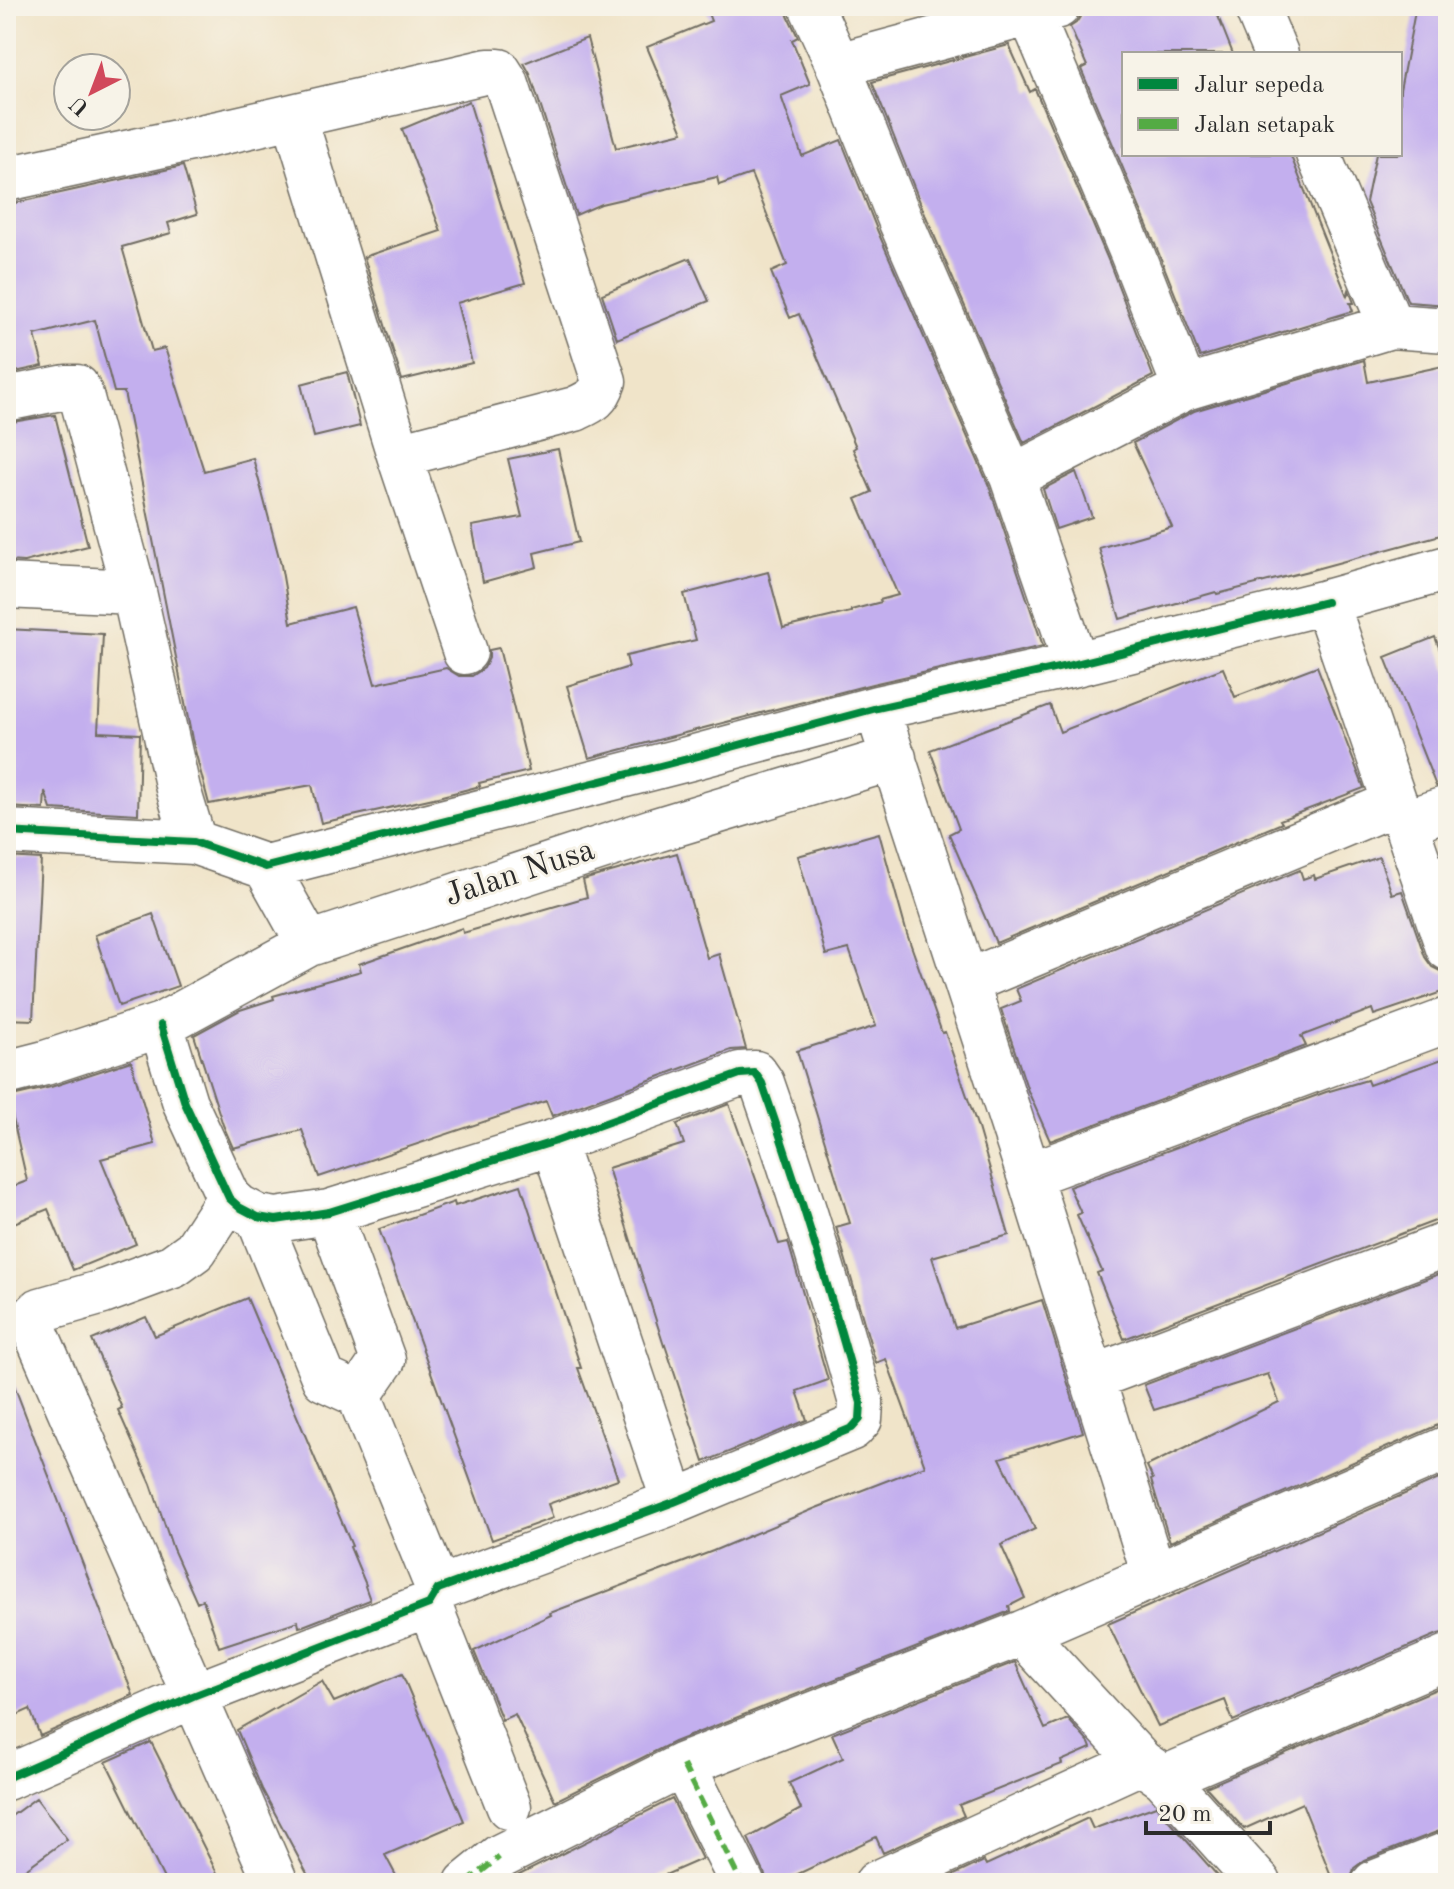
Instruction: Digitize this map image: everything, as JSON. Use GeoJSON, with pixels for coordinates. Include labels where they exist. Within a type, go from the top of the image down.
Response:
{"type":"FeatureCollection","features":[{"type":"Feature","properties":{"kind":"street"},"geometry":{"type":"LineString","coordinates":[[811,6],[1012,477],[1076,664]]}},
{"type":"Feature","properties":{"kind":"street"},"geometry":{"type":"LineString","coordinates":[[1256,6],[1275,52]]}},
{"type":"Feature","properties":{"kind":"street"},"geometry":{"type":"LineString","coordinates":[[838,65],[1045,10],[1126,239],[1185,388]]}},
{"type":"Feature","properties":{"kind":"street"},"geometry":{"type":"LineString","coordinates":[[6,179],[499,71],[506,82],[604,381],[600,395],[575,409],[399,455]]}},
{"type":"Feature","properties":{"kind":"street"},"geometry":{"type":"LineString","coordinates":[[294,116],[399,455],[465,652]]}},
{"type":"Feature","properties":{"kind":"street"},"geometry":{"type":"LineString","coordinates":[[1319,156],[1391,326]]}},
{"type":"Feature","properties":{"kind":"street"},"geometry":{"type":"LineString","coordinates":[[1012,477],[1185,388],[1391,326],[1448,330]]}},
{"type":"Feature","properties":{"kind":"street"},"geometry":{"type":"LineString","coordinates":[[6,399],[66,387],[77,387],[81,395],[134,592],[178,789],[194,842]]}},
{"type":"Feature","properties":{"kind":"street"},"geometry":{"type":"LineString","coordinates":[[6,832],[194,842],[266,867],[877,708],[1076,664],[1326,602],[1448,568]]}},
{"type":"Feature","properties":{"kind":"street"},"geometry":{"type":"LineString","coordinates":[[6,586],[134,592]]}},
{"type":"Feature","properties":{"kind":"street"},"geometry":{"type":"LineString","coordinates":[[1326,602],[1448,948]]}},
{"type":"Feature","properties":{"kind":"street"},"geometry":{"type":"LineString","coordinates":[[877,708],[1029,1175],[1154,1575]]}},
{"type":"Feature","properties":{"kind":"street","name":"Jalan Nusa"},"geometry":{"type":"LineString","coordinates":[[6,1073],[161,1025],[309,944],[656,830],[894,758]]}},
{"type":"Feature","properties":{"kind":"street"},"geometry":{"type":"LineString","coordinates":[[967,982],[1400,812],[1448,808]]}},
{"type":"Feature","properties":{"kind":"street"},"geometry":{"type":"LineString","coordinates":[[266,867],[309,944]]}},
{"type":"Feature","properties":{"kind":"street"},"geometry":{"type":"LineString","coordinates":[[1029,1175],[1448,1020]]}},
{"type":"Feature","properties":{"kind":"street"},"geometry":{"type":"LineString","coordinates":[[161,1025],[185,1103],[243,1208],[324,1379],[359,1395],[509,1807]]}},
{"type":"Feature","properties":{"kind":"street"},"geometry":{"type":"LineString","coordinates":[[6,1778],[433,1596],[674,1502],[852,1428],[860,1419],[861,1403],[828,1284],[762,1083],[755,1073],[740,1074],[553,1142],[329,1212],[276,1220],[243,1208]]}},
{"type":"Feature","properties":{"kind":"street"},"geometry":{"type":"LineString","coordinates":[[553,1142],[674,1502]]}},
{"type":"Feature","properties":{"kind":"street"},"geometry":{"type":"LineString","coordinates":[[243,1208],[173,1266],[40,1310],[32,1318],[276,1883]]}},
{"type":"Feature","properties":{"kind":"street"},"geometry":{"type":"LineString","coordinates":[[329,1212],[383,1360],[359,1395]]}},
{"type":"Feature","properties":{"kind":"street"},"geometry":{"type":"LineString","coordinates":[[1092,1378],[1448,1244]]}},
{"type":"Feature","properties":{"kind":"street"},"geometry":{"type":"LineString","coordinates":[[467,1883],[499,1857],[683,1765],[1022,1633],[1448,1448]]}},
{"type":"Feature","properties":{"kind":"street"},"geometry":{"type":"LineString","coordinates":[[1022,1633],[1259,1883]]}},
{"type":"Feature","properties":{"kind":"street"},"geometry":{"type":"LineString","coordinates":[[877,1883],[1153,1770],[1448,1657]]}},
{"type":"Feature","properties":{"kind":"street"},"geometry":{"type":"LineString","coordinates":[[683,1765],[742,1883]]}},
{"type":"Feature","properties":{"kind":"street"},"geometry":{"type":"LineString","coordinates":[[1374,1883],[1448,1854]]}},
{"type":"Feature","properties":{"kind":"building"},"geometry":{"type":"Polygon","coordinates":[[[705,6],[786,6],[798,37],[792,40],[810,84],[781,96],[802,156],[841,140],[989,486],[1043,646],[872,684],[589,758],[567,686],[629,667],[626,656],[696,640],[684,594],[768,572],[783,628],[851,612],[898,595],[856,499],[872,492],[853,449],[856,447],[799,314],[790,318],[771,272],[787,265],[751,174],[719,185],[717,177],[601,204],[576,215],[524,63],[587,38],[616,148],[683,132],[647,47],[711,21],[705,6]]]}},
{"type":"Feature","properties":{"kind":"building"},"geometry":{"type":"Polygon","coordinates":[[[1108,6],[1214,6],[1232,52],[1122,52],[1122,156],[1291,156],[1347,296],[1349,290],[1354,303],[1350,303],[1353,311],[1200,357],[1081,69],[1087,66],[1070,27],[1082,14],[1108,6]]]}},
{"type":"Feature","properties":{"kind":"building"},"geometry":{"type":"Polygon","coordinates":[[[1416,6],[1448,6],[1448,305],[1408,302],[1366,202],[1376,156],[1402,156],[1402,80],[1416,6]]]}},
{"type":"Feature","properties":{"kind":"building"},"geometry":{"type":"Polygon","coordinates":[[[1009,45],[1030,92],[1035,89],[1109,262],[1153,376],[1024,443],[924,212],[872,82],[1009,45]]]}},
{"type":"Feature","properties":{"kind":"building"},"geometry":{"type":"Polygon","coordinates":[[[469,101],[525,283],[457,303],[472,363],[402,380],[364,257],[441,231],[402,129],[469,101]]]}},
{"type":"Feature","properties":{"kind":"building"},"geometry":{"type":"Polygon","coordinates":[[[183,166],[197,214],[168,223],[171,233],[122,247],[152,351],[165,348],[204,471],[253,458],[281,565],[291,623],[353,607],[375,684],[446,668],[459,676],[472,676],[484,668],[489,650],[499,648],[529,771],[438,797],[321,823],[312,785],[209,804],[192,739],[124,392],[114,392],[95,320],[35,335],[43,366],[6,374],[6,205],[183,166]]]}},
{"type":"Feature","properties":{"kind":"building"},"geometry":{"type":"Polygon","coordinates":[[[690,258],[709,301],[617,339],[602,294],[690,258]]]}},
{"type":"Feature","properties":{"kind":"building"},"geometry":{"type":"Polygon","coordinates":[[[1364,360],[1368,382],[1448,365],[1448,533],[1120,619],[1099,548],[1172,527],[1133,443],[1194,411],[1364,360]]]}},
{"type":"Feature","properties":{"kind":"building"},"geometry":{"type":"Polygon","coordinates":[[[347,372],[360,426],[314,437],[301,384],[347,372]]]}},
{"type":"Feature","properties":{"kind":"building"},"geometry":{"type":"Polygon","coordinates":[[[55,415],[88,546],[24,562],[6,561],[6,423],[55,415]]]}},
{"type":"Feature","properties":{"kind":"building"},"geometry":{"type":"Polygon","coordinates":[[[558,449],[579,542],[534,553],[537,567],[483,582],[472,526],[522,517],[508,459],[558,449]]]}},
{"type":"Feature","properties":{"kind":"building"},"geometry":{"type":"Polygon","coordinates":[[[1076,472],[1092,517],[1056,529],[1043,489],[1076,472]]]}},
{"type":"Feature","properties":{"kind":"building"},"geometry":{"type":"Polygon","coordinates":[[[6,629],[103,634],[98,732],[140,734],[138,814],[51,809],[45,791],[44,809],[6,807],[6,629]]]}},
{"type":"Feature","properties":{"kind":"building"},"geometry":{"type":"Polygon","coordinates":[[[1435,637],[1448,671],[1448,784],[1436,786],[1385,657],[1435,637]]]}},
{"type":"Feature","properties":{"kind":"building"},"geometry":{"type":"Polygon","coordinates":[[[1317,666],[1364,788],[1280,820],[1282,823],[996,943],[949,834],[959,829],[930,750],[1050,705],[1060,732],[1223,668],[1235,697],[1317,666]]]}},
{"type":"Feature","properties":{"kind":"building"},"geometry":{"type":"Polygon","coordinates":[[[879,833],[907,934],[978,1128],[1009,1235],[932,1257],[955,1328],[1042,1300],[1083,1432],[1000,1458],[1035,1529],[1001,1545],[1025,1598],[1009,1606],[1010,1611],[674,1742],[555,1801],[515,1714],[502,1720],[474,1651],[550,1613],[925,1466],[886,1359],[876,1363],[836,1227],[850,1223],[797,1051],[876,1026],[849,949],[826,955],[798,856],[879,833]]]}},
{"type":"Feature","properties":{"kind":"building"},"geometry":{"type":"Polygon","coordinates":[[[677,853],[707,958],[719,954],[746,1049],[731,1050],[552,1116],[546,1101],[319,1177],[302,1130],[233,1148],[194,1035],[240,1010],[274,999],[273,996],[361,971],[359,964],[462,928],[463,933],[587,897],[583,880],[677,853]]]}},
{"type":"Feature","properties":{"kind":"building"},"geometry":{"type":"Polygon","coordinates":[[[6,857],[41,859],[33,1020],[6,1019],[6,857]]]}},
{"type":"Feature","properties":{"kind":"building"},"geometry":{"type":"Polygon","coordinates":[[[1379,857],[1392,894],[1402,891],[1425,957],[1432,967],[1448,972],[1448,990],[1374,1015],[1372,1009],[1301,1036],[1306,1046],[1050,1141],[1028,1091],[1001,1009],[1021,1001],[1016,989],[1300,870],[1303,879],[1314,875],[1315,879],[1379,857]]]}},
{"type":"Feature","properties":{"kind":"building"},"geometry":{"type":"Polygon","coordinates":[[[153,914],[178,986],[119,1006],[95,935],[153,914]]]}},
{"type":"Feature","properties":{"kind":"building"},"geometry":{"type":"Polygon","coordinates":[[[1448,1057],[1448,1216],[1124,1339],[1097,1273],[1102,1271],[1077,1215],[1081,1213],[1069,1187],[1326,1092],[1367,1080],[1369,1085],[1448,1057]]]}},
{"type":"Feature","properties":{"kind":"building"},"geometry":{"type":"Polygon","coordinates":[[[131,1061],[155,1144],[101,1159],[136,1244],[73,1270],[48,1209],[14,1223],[6,1203],[6,1189],[27,1181],[8,1097],[51,1087],[131,1061]]]}},
{"type":"Feature","properties":{"kind":"building"},"geometry":{"type":"Polygon","coordinates":[[[729,1104],[779,1244],[788,1242],[828,1380],[797,1391],[807,1420],[704,1462],[608,1168],[684,1144],[677,1124],[729,1104]]]}},
{"type":"Feature","properties":{"kind":"building"},"geometry":{"type":"Polygon","coordinates":[[[521,1185],[581,1368],[578,1368],[618,1479],[548,1504],[553,1518],[492,1540],[379,1229],[454,1202],[455,1206],[521,1185]]]}},
{"type":"Feature","properties":{"kind":"building"},"geometry":{"type":"Polygon","coordinates":[[[1447,1271],[1448,1423],[1170,1542],[1147,1466],[1279,1402],[1268,1374],[1154,1410],[1144,1385],[1447,1271]]]}},
{"type":"Feature","properties":{"kind":"building"},"geometry":{"type":"Polygon","coordinates":[[[247,1298],[352,1546],[370,1600],[303,1626],[299,1627],[298,1621],[219,1647],[203,1600],[197,1603],[173,1549],[151,1484],[118,1410],[122,1408],[92,1340],[146,1317],[155,1336],[247,1298]]]}},
{"type":"Feature","properties":{"kind":"building"},"geometry":{"type":"Polygon","coordinates":[[[6,1372],[9,1372],[133,1695],[40,1736],[30,1709],[6,1720],[6,1372]]]}},
{"type":"Feature","properties":{"kind":"building"},"geometry":{"type":"Polygon","coordinates":[[[1448,1475],[1448,1632],[1233,1721],[1225,1700],[1158,1726],[1108,1624],[1448,1475]]]}},
{"type":"Feature","properties":{"kind":"building"},"geometry":{"type":"Polygon","coordinates":[[[1015,1662],[1045,1729],[1068,1719],[1091,1748],[1061,1761],[1062,1764],[959,1805],[964,1816],[883,1853],[876,1837],[779,1883],[767,1883],[748,1838],[801,1809],[789,1783],[843,1758],[832,1734],[1015,1662]]]}},
{"type":"Feature","properties":{"kind":"building"},"geometry":{"type":"Polygon","coordinates":[[[402,1674],[464,1821],[385,1855],[400,1883],[312,1883],[262,1789],[237,1730],[322,1681],[334,1702],[402,1674]]]}},
{"type":"Feature","properties":{"kind":"building"},"geometry":{"type":"Polygon","coordinates":[[[1448,1684],[1448,1830],[1365,1860],[1354,1868],[1350,1883],[1334,1883],[1302,1803],[1244,1829],[1206,1787],[1448,1684]]]}},
{"type":"Feature","properties":{"kind":"building"},"geometry":{"type":"Polygon","coordinates":[[[151,1742],[222,1883],[166,1883],[106,1762],[151,1742]]]}},
{"type":"Feature","properties":{"kind":"building"},"geometry":{"type":"Polygon","coordinates":[[[36,1798],[67,1839],[6,1883],[6,1820],[36,1798]]]}},
{"type":"Feature","properties":{"kind":"building"},"geometry":{"type":"Polygon","coordinates":[[[672,1799],[702,1859],[647,1883],[507,1883],[513,1878],[672,1799]]]}},
{"type":"Feature","properties":{"kind":"building"},"geometry":{"type":"Polygon","coordinates":[[[1156,1806],[1224,1883],[937,1883],[984,1861],[986,1865],[1088,1818],[1093,1829],[1156,1806]]]}},
{"type":"Feature","properties":{"kind":"marked path"},"geometry":{"type":"LineString","coordinates":[[683,1765],[742,1883]]}},
{"type":"Feature","properties":{"kind":"marked path"},"geometry":{"type":"LineString","coordinates":[[467,1883],[499,1857]]}},
{"type":"Feature","properties":{"kind":"cycle path"},"geometry":{"type":"LineString","coordinates":[[6,832],[194,842],[266,867],[877,708],[1076,664],[1326,602]]}},
{"type":"Feature","properties":{"kind":"cycle path"},"geometry":{"type":"LineString","coordinates":[[6,1778],[193,1696],[429,1604],[438,1589],[674,1502],[852,1428],[860,1419],[861,1403],[814,1242],[762,1083],[755,1073],[740,1074],[553,1142],[329,1212],[276,1220],[258,1217],[229,1198],[185,1103],[161,1025]]}}]}
